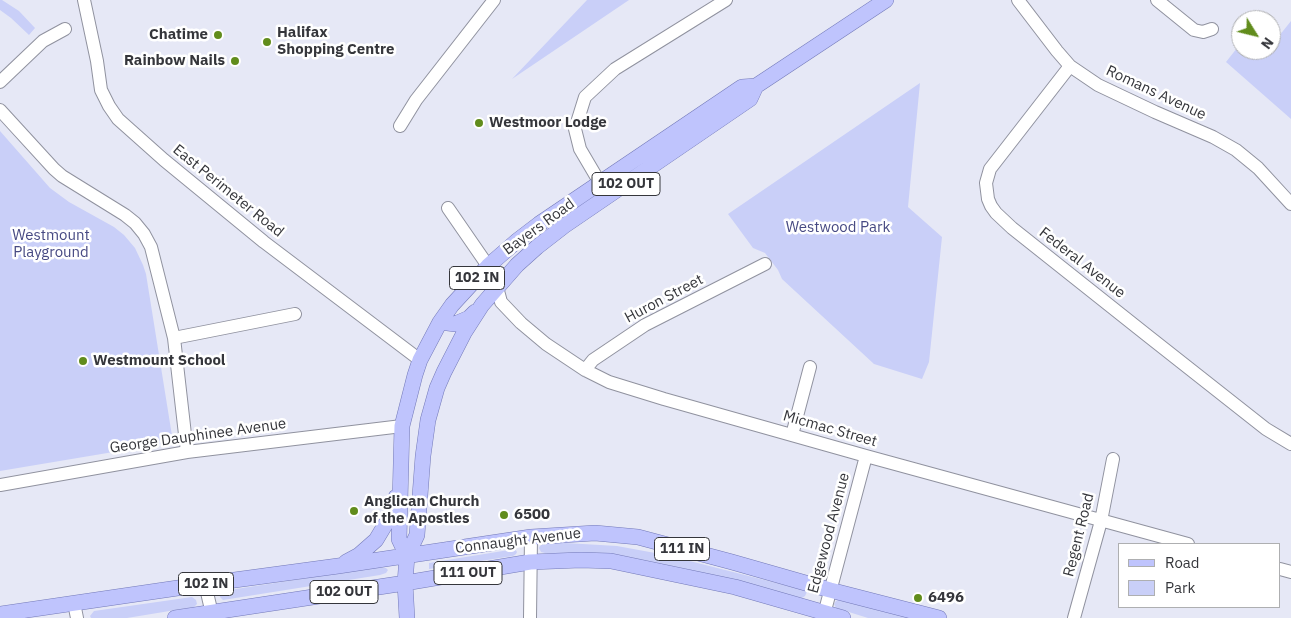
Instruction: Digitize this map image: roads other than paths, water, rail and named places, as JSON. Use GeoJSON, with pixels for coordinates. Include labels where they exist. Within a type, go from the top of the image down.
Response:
{"type":"FeatureCollection","features":[{"type":"Feature","properties":{"kind":"main road","name":"Bayers Road"},"geometry":{"type":"LineString","coordinates":[[407,556],[399,539],[402,426],[411,387],[420,360],[440,322],[452,305],[488,266],[518,240],[742,87],[756,86],[886,0]]}},
{"type":"Feature","properties":{"kind":"main road","name":"Bayers Road"},"geometry":{"type":"LineString","coordinates":[[407,618],[405,583],[407,556],[417,535],[422,456],[428,420],[437,388],[464,333],[482,305],[517,265],[537,247],[564,226],[750,99],[756,86]]}},
{"type":"Feature","properties":{"kind":"main road"},"geometry":{"type":"LineString","coordinates":[[440,322],[455,324],[468,318],[482,305]]}},
{"type":"Feature","properties":{"kind":"main road"},"geometry":{"type":"LineString","coordinates":[[420,360],[431,372],[437,388]]}},
{"type":"Feature","properties":{"kind":"main road"},"geometry":{"type":"LineString","coordinates":[[338,566],[358,555],[376,540],[388,520],[401,481]]}},
{"type":"Feature","properties":{"kind":"main road","name":"Connaught Avenue"},"geometry":{"type":"LineString","coordinates":[[0,614],[75,610],[206,584],[530,537],[595,533],[638,537],[939,618]]}},
{"type":"Feature","properties":{"kind":"main road","name":"Connaught Avenue"},"geometry":{"type":"LineString","coordinates":[[175,618],[212,615],[530,562],[581,560],[611,561],[735,587],[823,615],[843,618]]}},
{"type":"Feature","properties":{"kind":"street","name":"East Perimeter Road"},"geometry":{"type":"LineString","coordinates":[[84,0],[101,90],[108,106],[118,119],[164,160],[264,242],[420,360]]}},
{"type":"Feature","properties":{"kind":"street"},"geometry":{"type":"LineString","coordinates":[[400,126],[416,100],[494,0]]}},
{"type":"Feature","properties":{"kind":"street"},"geometry":{"type":"LineString","coordinates":[[600,183],[580,149],[575,129],[585,97],[615,69],[726,0]]}},
{"type":"Feature","properties":{"kind":"street","name":"Romans Avenue"},"geometry":{"type":"LineString","coordinates":[[1018,0],[1070,66],[1104,88],[1213,137],[1236,150],[1258,168],[1291,204]]}},
{"type":"Feature","properties":{"kind":"street"},"geometry":{"type":"LineString","coordinates":[[1156,0],[1194,30],[1203,32],[1212,29]]}},
{"type":"Feature","properties":{"kind":"street"},"geometry":{"type":"LineString","coordinates":[[0,82],[44,41],[64,29]]}},
{"type":"Feature","properties":{"kind":"street","name":"Federal Avenue"},"geometry":{"type":"LineString","coordinates":[[1070,66],[990,169],[986,183],[991,206],[1012,228],[1148,336],[1266,429],[1291,444]]}},
{"type":"Feature","properties":{"kind":"street"},"geometry":{"type":"LineString","coordinates":[[0,110],[58,172],[125,215],[144,234],[151,247],[174,338],[187,452]]}},
{"type":"Feature","properties":{"kind":"street"},"geometry":{"type":"LineString","coordinates":[[448,208],[488,266]]}},
{"type":"Feature","properties":{"kind":"street","name":"Huron Street"},"geometry":{"type":"LineString","coordinates":[[585,370],[593,360],[645,325],[765,264]]}},
{"type":"Feature","properties":{"kind":"street","name":"Micmac Street"},"geometry":{"type":"LineString","coordinates":[[497,287],[501,302],[521,324],[546,344],[585,370],[609,382],[655,397],[1184,543]]}},
{"type":"Feature","properties":{"kind":"street"},"geometry":{"type":"LineString","coordinates":[[174,338],[295,314]]}},
{"type":"Feature","properties":{"kind":"street"},"geometry":{"type":"LineString","coordinates":[[792,435],[810,367]]}},
{"type":"Feature","properties":{"kind":"street","name":"George Dauphinee Avenue"},"geometry":{"type":"LineString","coordinates":[[0,485],[187,452],[402,426]]}},
{"type":"Feature","properties":{"kind":"street","name":"Edgewood Avenue"},"geometry":{"type":"LineString","coordinates":[[823,615],[866,456]]}},
{"type":"Feature","properties":{"kind":"street","name":"Regent Road"},"geometry":{"type":"LineString","coordinates":[[1074,618],[1101,520],[1113,458]]}},
{"type":"Feature","properties":{"kind":"street"},"geometry":{"type":"LineString","coordinates":[[530,537],[530,618]]}},
{"type":"Feature","properties":{"kind":"street"},"geometry":{"type":"LineString","coordinates":[[206,584],[212,615]]}},
{"type":"Feature","properties":{"kind":"place","name":"Chatime"},"geometry":{"type":"Point","coordinates":[218,35]}},
{"type":"Feature","properties":{"kind":"place","name":"Halifax Shopping Centre"},"geometry":{"type":"Point","coordinates":[267,42]}},
{"type":"Feature","properties":{"kind":"place","name":"Rainbow Nails"},"geometry":{"type":"Point","coordinates":[235,61]}},
{"type":"Feature","properties":{"kind":"place","name":"Westmoor Lodge"},"geometry":{"type":"Point","coordinates":[479,123]}},
{"type":"Feature","properties":{"kind":"place","name":"Westmount School"},"geometry":{"type":"Point","coordinates":[83,361]}},
{"type":"Feature","properties":{"kind":"place","name":"Anglican Church of the Apostles"},"geometry":{"type":"Point","coordinates":[354,511]}},
{"type":"Feature","properties":{"kind":"place","name":"6500"},"geometry":{"type":"Point","coordinates":[504,515]}},
{"type":"Feature","properties":{"kind":"place","name":"6496"},"geometry":{"type":"Point","coordinates":[918,598]}},
{"type":"Feature","properties":{"kind":"park label","name":"Westwood Park"},"geometry":{"type":"Point","coordinates":[838,228]}},
{"type":"Feature","properties":{"kind":"park label","name":"Westmount Playground"},"geometry":{"type":"Point","coordinates":[51,244]}}]}
